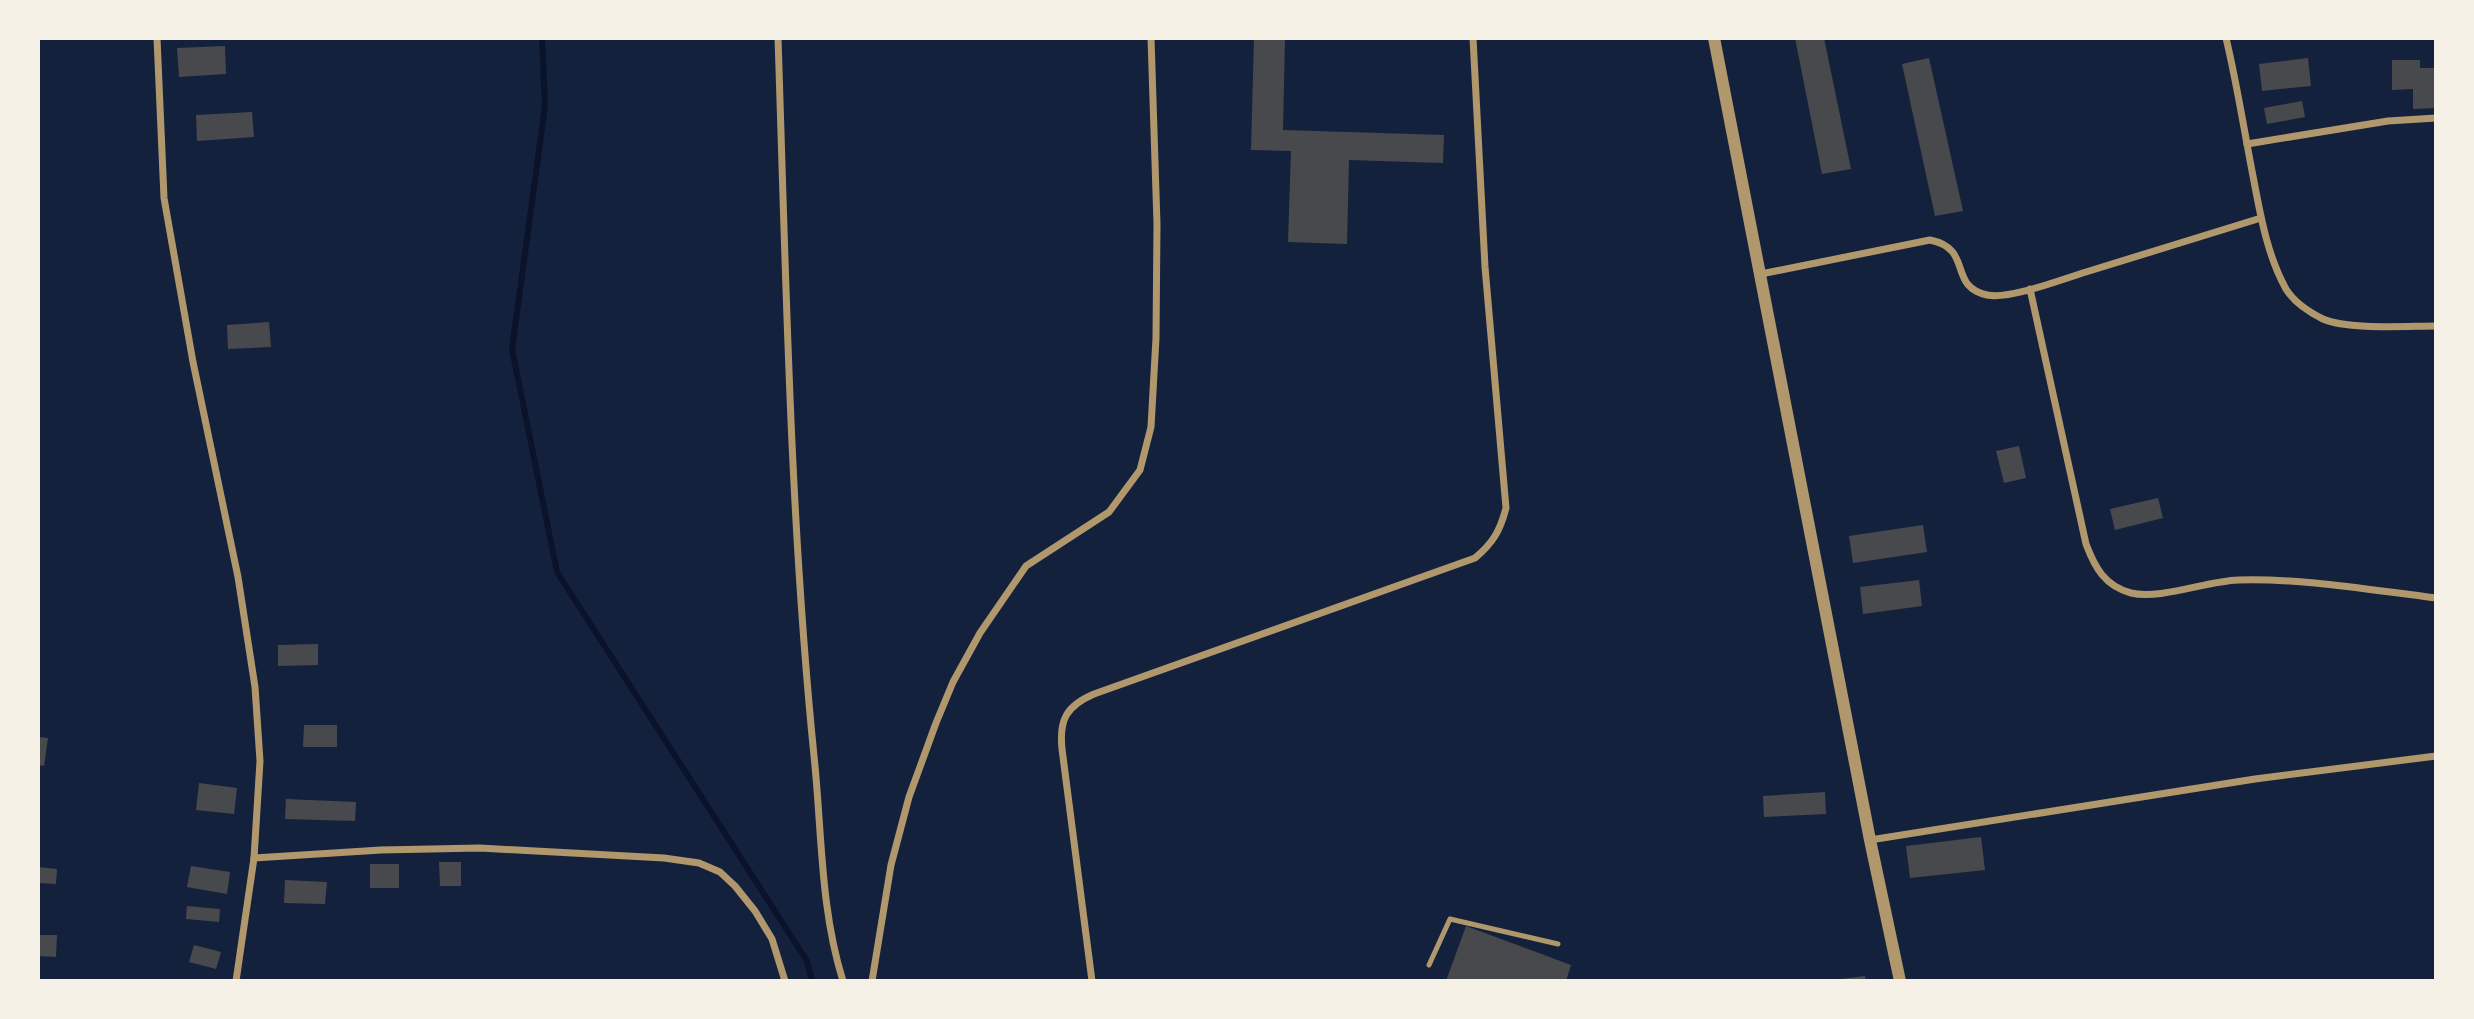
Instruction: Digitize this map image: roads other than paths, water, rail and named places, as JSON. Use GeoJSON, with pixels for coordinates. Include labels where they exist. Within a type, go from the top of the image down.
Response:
{"type":"FeatureCollection","features":[{"type":"Feature","properties":{"kind":"street"},"geometry":{"type":"LineString","coordinates":[[158,38],[164,198],[193,362],[238,577],[255,687],[260,761],[254,858],[236,981]]}},
{"type":"Feature","properties":{"kind":"street"},"geometry":{"type":"LineString","coordinates":[[778,38],[789,376],[809,703],[824,884],[834,952],[843,981]]}},
{"type":"Feature","properties":{"kind":"street"},"geometry":{"type":"LineString","coordinates":[[872,981],[891,865],[906,808],[953,682],[980,633],[1027,566],[1109,512],[1140,470],[1151,427],[1156,338],[1157,225],[1151,38]]}},
{"type":"Feature","properties":{"kind":"street"},"geometry":{"type":"LineString","coordinates":[[1092,981],[1060,731],[1066,713],[1079,700],[1094,694],[1475,558],[1491,544],[1501,529],[1506,508],[1485,267],[1473,38]]}},
{"type":"Feature","properties":{"kind":"street"},"geometry":{"type":"LineString","coordinates":[[1714,38],[1870,840],[1900,981]]}},
{"type":"Feature","properties":{"kind":"street"},"geometry":{"type":"LineString","coordinates":[[2226,38],[2261,218],[2275,263],[2287,290],[2301,306],[2326,320],[2354,325],[2435,326]]}},
{"type":"Feature","properties":{"kind":"street"},"geometry":{"type":"LineString","coordinates":[[2247,144],[2388,121],[2435,118]]}},
{"type":"Feature","properties":{"kind":"street"},"geometry":{"type":"LineString","coordinates":[[1761,274],[1930,240],[1944,243],[1956,253],[1960,271],[1975,291],[1990,296],[2030,289],[2261,218]]}},
{"type":"Feature","properties":{"kind":"street"},"geometry":{"type":"LineString","coordinates":[[2030,289],[2086,544],[2093,564],[2103,578],[2132,593],[2148,594],[2236,580],[2312,583],[2435,598]]}},
{"type":"Feature","properties":{"kind":"street"},"geometry":{"type":"LineString","coordinates":[[1870,840],[2255,779],[2435,756]]}},
{"type":"Feature","properties":{"kind":"street"},"geometry":{"type":"LineString","coordinates":[[254,858],[382,850],[480,848],[664,858],[699,863],[720,872],[735,886],[772,939],[785,981]]}},
{"type":"Feature","properties":{"kind":"lane"},"geometry":{"type":"LineString","coordinates":[[1429,965],[1450,919],[1558,944]]}},
{"type":"Feature","properties":{"kind":"waterway"},"geometry":{"type":"LineString","coordinates":[[542,38],[545,106],[512,349],[557,572],[807,961],[812,981]]}}]}
